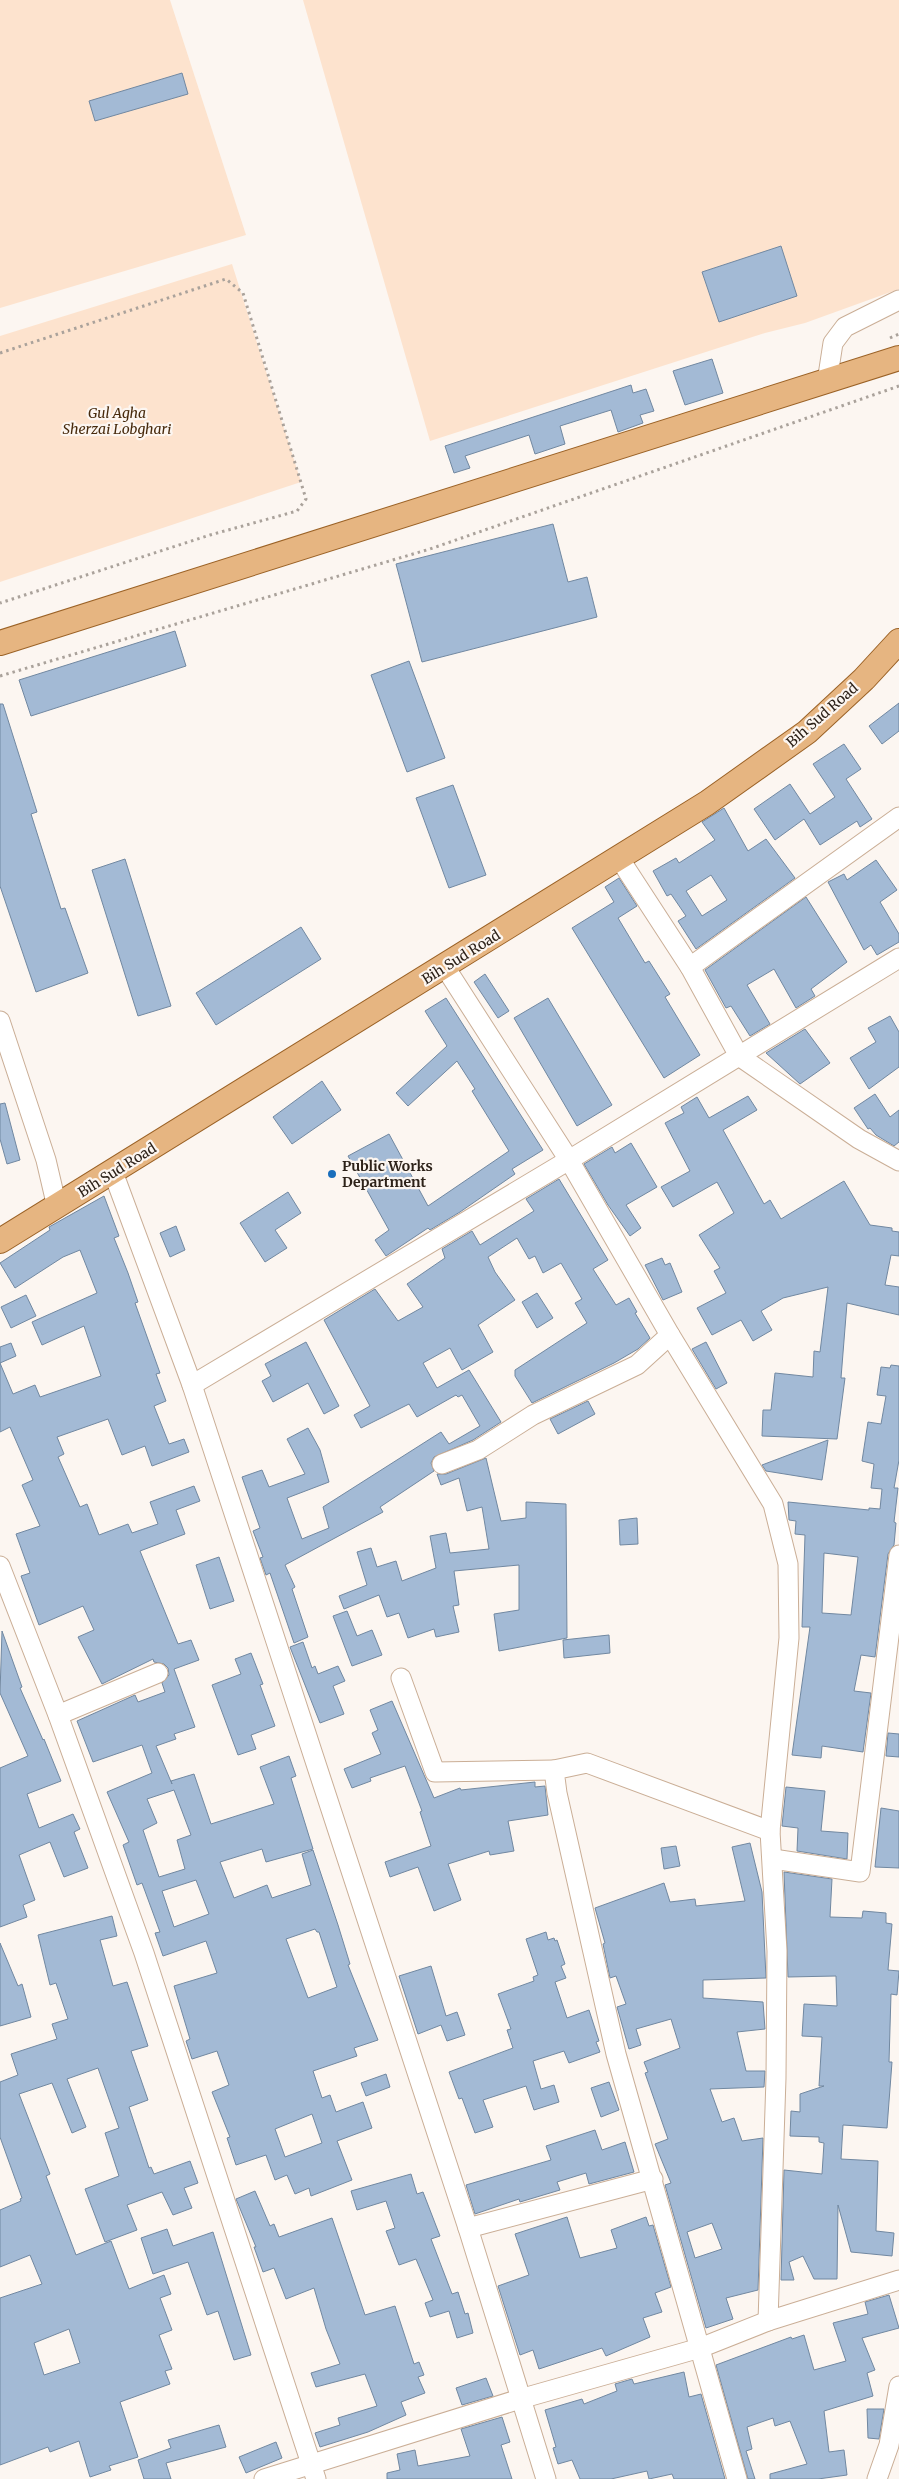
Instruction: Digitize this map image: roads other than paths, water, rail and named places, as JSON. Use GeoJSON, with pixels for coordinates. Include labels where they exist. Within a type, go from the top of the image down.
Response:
{"type":"FeatureCollection","features":[{"type":"Feature","properties":{"kind":"main road"},"geometry":{"type":"LineString","coordinates":[[0,643],[899,358]]}},
{"type":"Feature","properties":{"kind":"main road","name":"Bih Sud Road"},"geometry":{"type":"LineString","coordinates":[[0,1241],[708,803],[806,732],[864,679],[899,641]]}},
{"type":"Feature","properties":{"kind":"street"},"geometry":{"type":"LineString","coordinates":[[827,382],[833,344],[845,328],[899,300]]}},
{"type":"Feature","properties":{"kind":"street"},"geometry":{"type":"LineString","coordinates":[[690,967],[899,817]]}},
{"type":"Feature","properties":{"kind":"street"},"geometry":{"type":"LineString","coordinates":[[619,858],[690,967],[739,1056],[860,1139],[899,1161]]}},
{"type":"Feature","properties":{"kind":"street"},"geometry":{"type":"LineString","coordinates":[[192,1385],[569,1160],[899,958]]}},
{"type":"Feature","properties":{"kind":"street"},"geometry":{"type":"LineString","coordinates":[[445,967],[569,1160],[670,1335],[773,1504],[788,1564],[789,1638],[770,1831],[777,1951],[776,2078],[768,2321]]}},
{"type":"Feature","properties":{"kind":"street"},"geometry":{"type":"LineString","coordinates":[[0,1021],[46,1160],[57,1207]]}},
{"type":"Feature","properties":{"kind":"street"},"geometry":{"type":"LineString","coordinates":[[113,1172],[192,1385],[468,2228],[546,2479]]}},
{"type":"Feature","properties":{"kind":"street"},"geometry":{"type":"LineString","coordinates":[[442,1464],[478,1450],[533,1415],[637,1365],[670,1335]]}},
{"type":"Feature","properties":{"kind":"street"},"geometry":{"type":"LineString","coordinates":[[773,1859],[860,1872],[899,1555]]}},
{"type":"Feature","properties":{"kind":"street"},"geometry":{"type":"LineString","coordinates":[[0,1566],[58,1715],[144,1953],[314,2472]]}},
{"type":"Feature","properties":{"kind":"street"},"geometry":{"type":"LineString","coordinates":[[58,1715],[158,1673]]}},
{"type":"Feature","properties":{"kind":"street"},"geometry":{"type":"LineString","coordinates":[[401,1678],[435,1772],[554,1770],[587,1762],[770,1831]]}},
{"type":"Feature","properties":{"kind":"street"},"geometry":{"type":"LineString","coordinates":[[554,1770],[557,1793],[616,2054],[737,2479]]}},
{"type":"Feature","properties":{"kind":"street"},"geometry":{"type":"LineString","coordinates":[[468,2228],[653,2179]]}},
{"type":"Feature","properties":{"kind":"street"},"geometry":{"type":"LineString","coordinates":[[264,2479],[314,2472],[520,2399],[700,2348],[768,2321],[899,2280]]}},
{"type":"Feature","properties":{"kind":"street"},"geometry":{"type":"LineString","coordinates":[[877,2479],[889,2445],[899,2386]]}},
{"type":"Feature","properties":{"kind":"place","name":"Public Works Department"},"geometry":{"type":"Point","coordinates":[332,1174]}},
{"type":"Feature","properties":{"kind":"park label","name":"Gul Agha Sherzai Lobghari"},"geometry":{"type":"Point","coordinates":[117,422]}}]}
